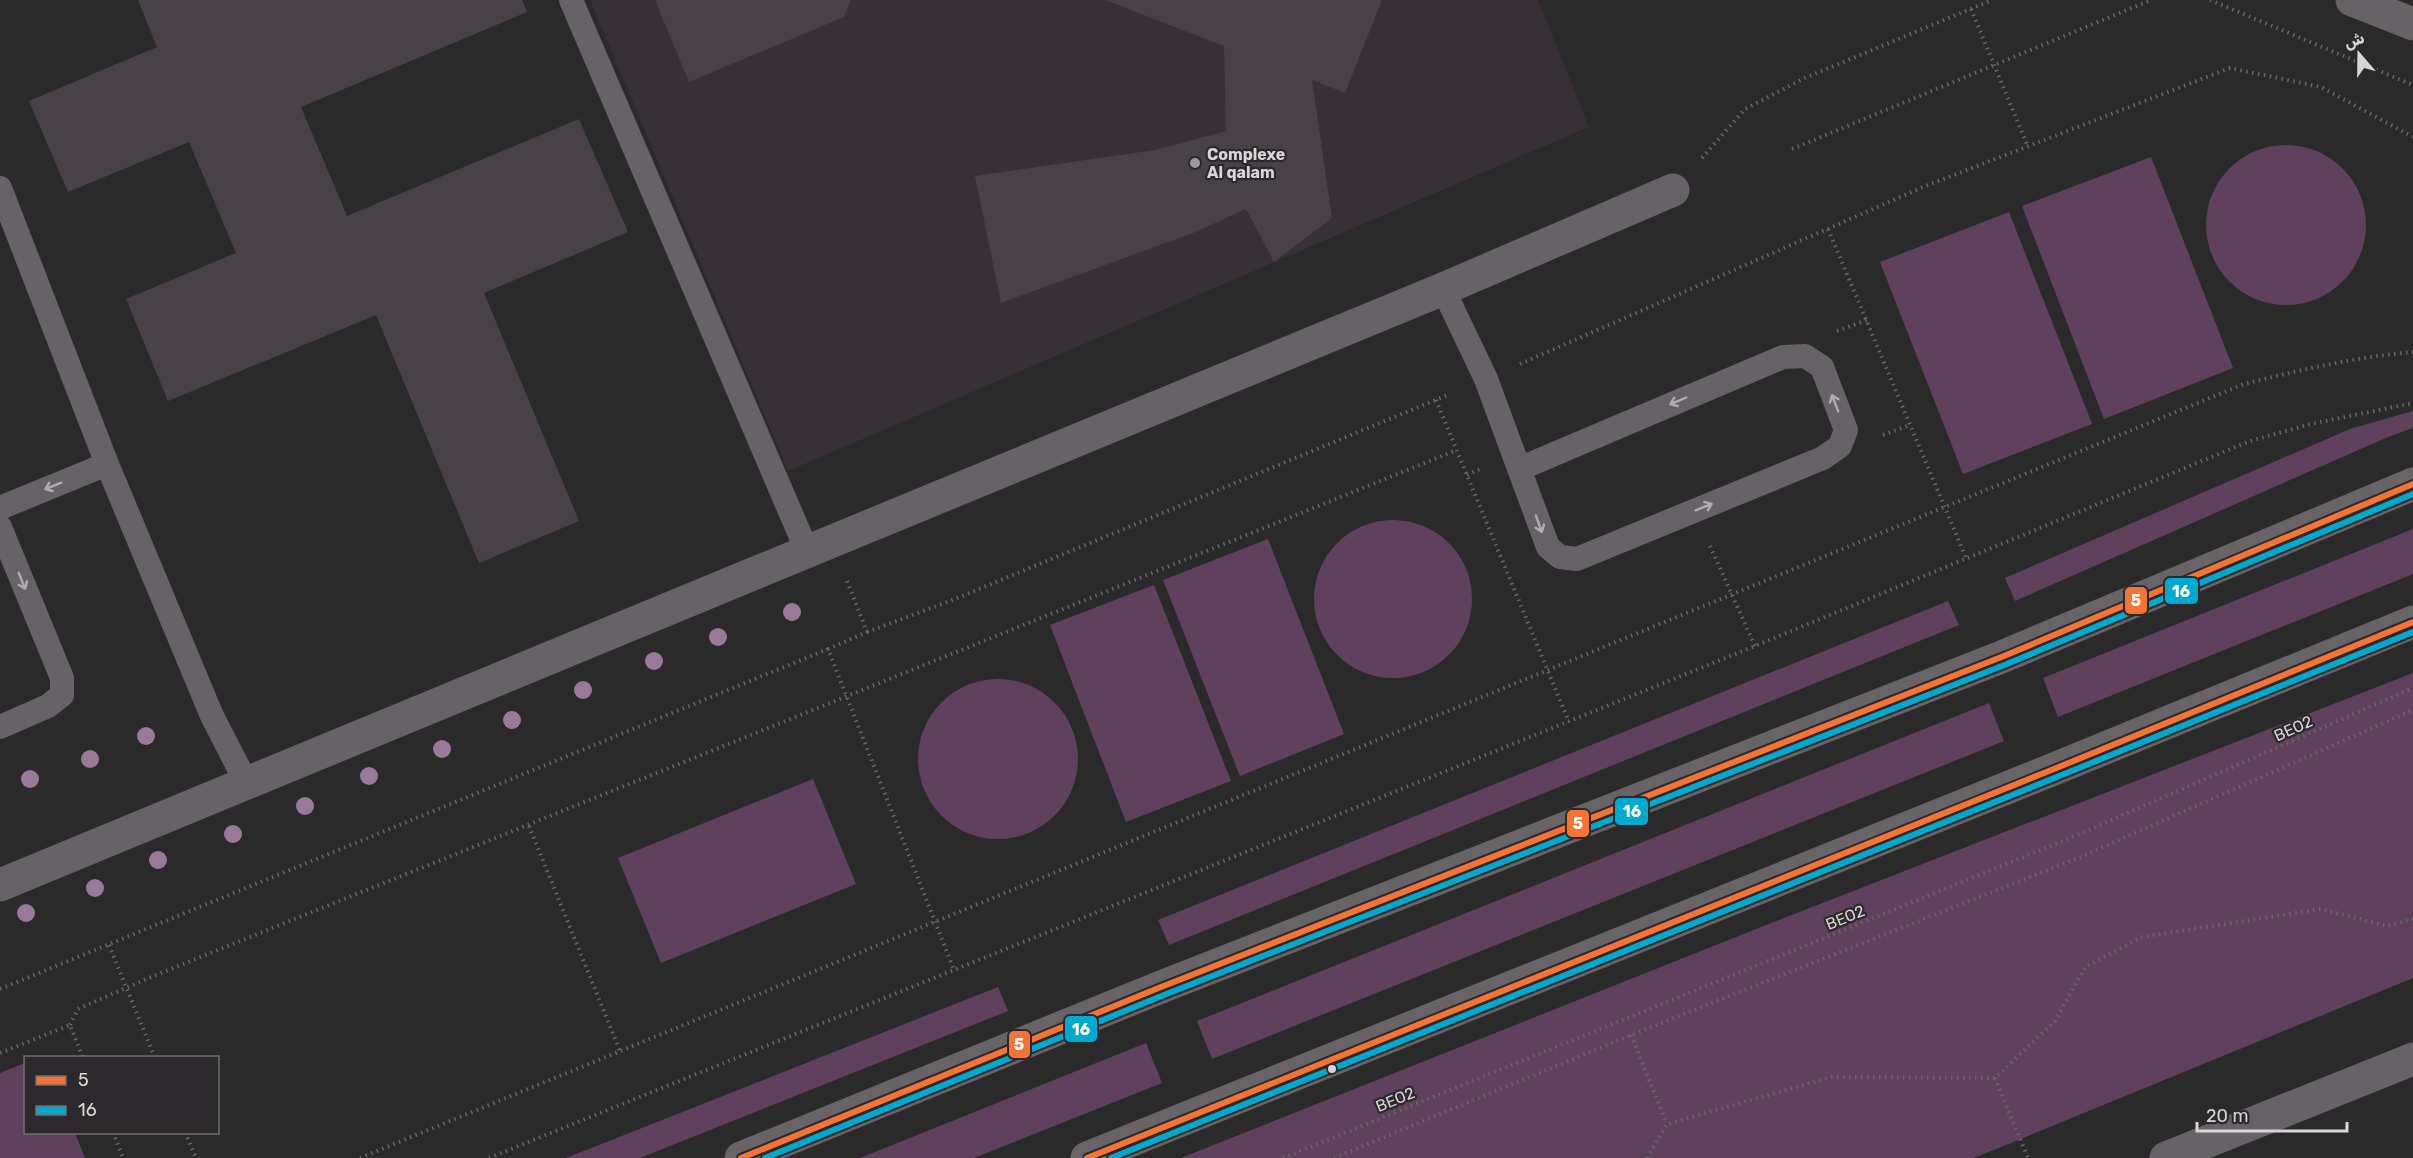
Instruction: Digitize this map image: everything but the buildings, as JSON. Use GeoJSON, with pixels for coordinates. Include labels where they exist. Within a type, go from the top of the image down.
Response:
{"type":"FeatureCollection","features":[{"type":"Feature","properties":{"kind":"highway"},"geometry":{"type":"LineString","coordinates":[[2352,0],[2413,24]]}},
{"type":"Feature","properties":{"kind":"main road"},"geometry":{"type":"LineString","coordinates":[[741,1158],[1161,987],[2004,656],[2413,484]]}},
{"type":"Feature","properties":{"kind":"main road"},"geometry":{"type":"LineString","coordinates":[[1087,1158],[2413,622]]}},
{"type":"Feature","properties":{"kind":"street"},"geometry":{"type":"LineString","coordinates":[[0,885],[1443,289],[1673,190]]}},
{"type":"Feature","properties":{"kind":"street"},"geometry":{"type":"LineString","coordinates":[[2166,1158],[2413,1059]]}},
{"type":"Feature","properties":{"kind":"lane"},"geometry":{"type":"LineString","coordinates":[[571,0],[820,546]]}},
{"type":"Feature","properties":{"kind":"lane"},"geometry":{"type":"LineString","coordinates":[[0,188],[107,464],[212,716],[246,782]]}},
{"type":"Feature","properties":{"kind":"lane"},"geometry":{"type":"LineString","coordinates":[[1443,289],[1486,379],[1519,469],[1548,547],[1560,558],[1576,559],[1823,458],[1840,446],[1846,430],[1822,367],[1805,356],[1783,357],[1519,469]]}},
{"type":"Feature","properties":{"kind":"lane"},"geometry":{"type":"LineString","coordinates":[[0,508],[107,464]]}},
{"type":"Feature","properties":{"kind":"lane"},"geometry":{"type":"LineString","coordinates":[[0,527],[62,678],[62,695],[48,706],[0,727]]}},
{"type":"Feature","properties":{"kind":"path"},"geometry":{"type":"LineString","coordinates":[[1673,190],[1745,109],[1805,78],[1992,0]]}},
{"type":"Feature","properties":{"kind":"path"},"geometry":{"type":"LineString","coordinates":[[1792,149],[1995,67],[2151,0]]}},
{"type":"Feature","properties":{"kind":"path"},"geometry":{"type":"LineString","coordinates":[[2210,0],[2413,85]]}},
{"type":"Feature","properties":{"kind":"path"},"geometry":{"type":"LineString","coordinates":[[1971,9],[2028,147]]}},
{"type":"Feature","properties":{"kind":"path"},"geometry":{"type":"LineString","coordinates":[[0,989],[1436,400],[1923,187],[2230,68],[2321,87],[2413,137]]}},
{"type":"Feature","properties":{"kind":"path"},"geometry":{"type":"LineString","coordinates":[[1828,229],[1966,558]]}},
{"type":"Feature","properties":{"kind":"path"},"geometry":{"type":"LineString","coordinates":[[360,1158],[2244,384],[2313,366],[2378,355],[2413,352]]}},
{"type":"Feature","properties":{"kind":"path"},"geometry":{"type":"LineString","coordinates":[[1436,400],[1569,722]]}},
{"type":"Feature","properties":{"kind":"path"},"geometry":{"type":"LineString","coordinates":[[489,1158],[1569,722],[2250,441],[2311,424],[2413,403]]}},
{"type":"Feature","properties":{"kind":"path"},"geometry":{"type":"LineString","coordinates":[[0,1053],[70,1025],[78,1009],[127,990],[151,977],[1457,450]]}},
{"type":"Feature","properties":{"kind":"path"},"geometry":{"type":"LineString","coordinates":[[1695,511],[1755,646]]}},
{"type":"Feature","properties":{"kind":"path"},"geometry":{"type":"LineString","coordinates":[[820,546],[867,632]]}},
{"type":"Feature","properties":{"kind":"path"},"geometry":{"type":"LineString","coordinates":[[828,649],[954,970]]}},
{"type":"Feature","properties":{"kind":"path","name":"BEO2"},"geometry":{"type":"LineString","coordinates":[[1282,1158],[2075,836],[2413,688]]}},
{"type":"Feature","properties":{"kind":"path"},"geometry":{"type":"LineString","coordinates":[[1334,1158],[1631,1035],[2083,856],[2413,710]]}},
{"type":"Feature","properties":{"kind":"path"},"geometry":{"type":"LineString","coordinates":[[529,826],[620,1051]]}},
{"type":"Feature","properties":{"kind":"path"},"geometry":{"type":"LineString","coordinates":[[1647,1158],[1667,1124],[1832,1077],[1995,1078],[2055,1021],[2085,967],[2142,938],[2321,909],[2386,926],[2413,919]]}},
{"type":"Feature","properties":{"kind":"path"},"geometry":{"type":"LineString","coordinates":[[109,945],[154,1056]]}},
{"type":"Feature","properties":{"kind":"path"},"geometry":{"type":"LineString","coordinates":[[70,1025],[82,1056]]}},
{"type":"Feature","properties":{"kind":"path"},"geometry":{"type":"LineString","coordinates":[[1631,1035],[1667,1124]]}},
{"type":"Feature","properties":{"kind":"path"},"geometry":{"type":"LineString","coordinates":[[1995,1078],[2028,1158]]}},
{"type":"Feature","properties":{"kind":"path"},"geometry":{"type":"LineString","coordinates":[[114,1134],[123,1158]]}},
{"type":"Feature","properties":{"kind":"path"},"geometry":{"type":"LineString","coordinates":[[186,1134],[196,1158]]}},
{"type":"Feature","properties":{"kind":"shaded area"},"geometry":{"type":"Polygon","coordinates":[[[590,0],[1538,0],[1589,127],[788,471],[590,0]]]}},
{"type":"Feature","properties":{"kind":"shaded area"},"geometry":{"type":"Polygon","coordinates":[[[2286,145],[2316,152],[2330,159],[2342,169],[2352,181],[2359,195],[2366,225],[2359,255],[2352,269],[2342,281],[2330,291],[2316,298],[2286,305],[2256,298],[2242,291],[2230,281],[2220,269],[2213,255],[2206,225],[2213,195],[2220,181],[2230,169],[2242,159],[2256,152],[2286,145]]]}},
{"type":"Feature","properties":{"kind":"shaded area"},"geometry":{"type":"Polygon","coordinates":[[[2151,157],[2233,368],[2104,419],[2022,206],[2151,157]]]}},
{"type":"Feature","properties":{"kind":"shaded area"},"geometry":{"type":"Polygon","coordinates":[[[2009,212],[2092,424],[1963,474],[1880,262],[2009,212]]]}},
{"type":"Feature","properties":{"kind":"shaded area"},"geometry":{"type":"Polygon","coordinates":[[[2413,411],[2413,428],[2015,601],[2005,578],[2350,429],[2413,411]]]}},
{"type":"Feature","properties":{"kind":"shaded area"},"geometry":{"type":"Polygon","coordinates":[[[1393,520],[1408,521],[1423,526],[1437,533],[1449,543],[1459,555],[1466,569],[1471,584],[1471,614],[1466,629],[1459,643],[1449,655],[1437,665],[1423,672],[1408,677],[1393,678],[1378,677],[1363,672],[1349,665],[1337,655],[1327,643],[1320,629],[1315,614],[1314,599],[1315,584],[1320,569],[1327,555],[1337,543],[1349,533],[1363,526],[1378,521],[1393,520]]]}},
{"type":"Feature","properties":{"kind":"shaded area"},"geometry":{"type":"Polygon","coordinates":[[[2413,529],[2413,574],[2058,717],[2043,678],[2413,529]]]}},
{"type":"Feature","properties":{"kind":"shaded area"},"geometry":{"type":"Polygon","coordinates":[[[1268,539],[1344,734],[1240,776],[1163,580],[1268,539]]]}},
{"type":"Feature","properties":{"kind":"shaded area"},"geometry":{"type":"Polygon","coordinates":[[[1154,585],[1231,781],[1126,822],[1050,625],[1154,585]]]}},
{"type":"Feature","properties":{"kind":"shaded area"},"geometry":{"type":"Polygon","coordinates":[[[1948,601],[1959,625],[1169,945],[1158,920],[1948,601]]]}},
{"type":"Feature","properties":{"kind":"shaded area"},"geometry":{"type":"Polygon","coordinates":[[[2413,673],[2413,978],[1974,1158],[1181,1158],[1784,918],[2413,673]]]}},
{"type":"Feature","properties":{"kind":"shaded area"},"geometry":{"type":"Polygon","coordinates":[[[998,679],[1028,686],[1042,693],[1054,703],[1064,715],[1071,729],[1078,759],[1071,789],[1064,803],[1054,815],[1042,825],[1028,832],[998,839],[968,832],[954,825],[942,815],[932,803],[925,789],[918,759],[925,729],[932,715],[942,703],[954,693],[968,686],[998,679]]]}},
{"type":"Feature","properties":{"kind":"shaded area"},"geometry":{"type":"Polygon","coordinates":[[[1989,703],[2004,741],[1212,1059],[1197,1021],[1989,703]]]}},
{"type":"Feature","properties":{"kind":"shaded area"},"geometry":{"type":"Polygon","coordinates":[[[813,779],[856,884],[661,963],[618,858],[813,779]]]}},
{"type":"Feature","properties":{"kind":"shaded area"},"geometry":{"type":"Polygon","coordinates":[[[998,987],[1008,1011],[640,1158],[566,1158],[998,987]]]}},
{"type":"Feature","properties":{"kind":"shaded area"},"geometry":{"type":"Polygon","coordinates":[[[1146,1043],[1162,1083],[974,1158],[860,1158],[1146,1043]]]}},
{"type":"Feature","properties":{"kind":"shaded area"},"geometry":{"type":"Polygon","coordinates":[[[24,1063],[24,1134],[75,1134],[85,1158],[0,1158],[0,1073],[24,1063]]]}},
{"type":"Feature","properties":{"kind":"transit line","name":"5"},"geometry":{"type":"LineString","coordinates":[[741,1158],[1161,987],[2004,656],[2413,484]]}},
{"type":"Feature","properties":{"kind":"transit line","name":"16"},"geometry":{"type":"LineString","coordinates":[[765,1158],[1164,995],[2007,664],[2413,494]]}},
{"type":"Feature","properties":{"kind":"transit line","name":"5"},"geometry":{"type":"LineString","coordinates":[[1087,1158],[2413,622]]}},
{"type":"Feature","properties":{"kind":"transit line","name":"16"},"geometry":{"type":"LineString","coordinates":[[1111,1158],[2413,632]]}},
{"type":"Feature","properties":{"kind":"place","name":"Complexe Al qalam"},"geometry":{"type":"Point","coordinates":[1195,163]}}]}
